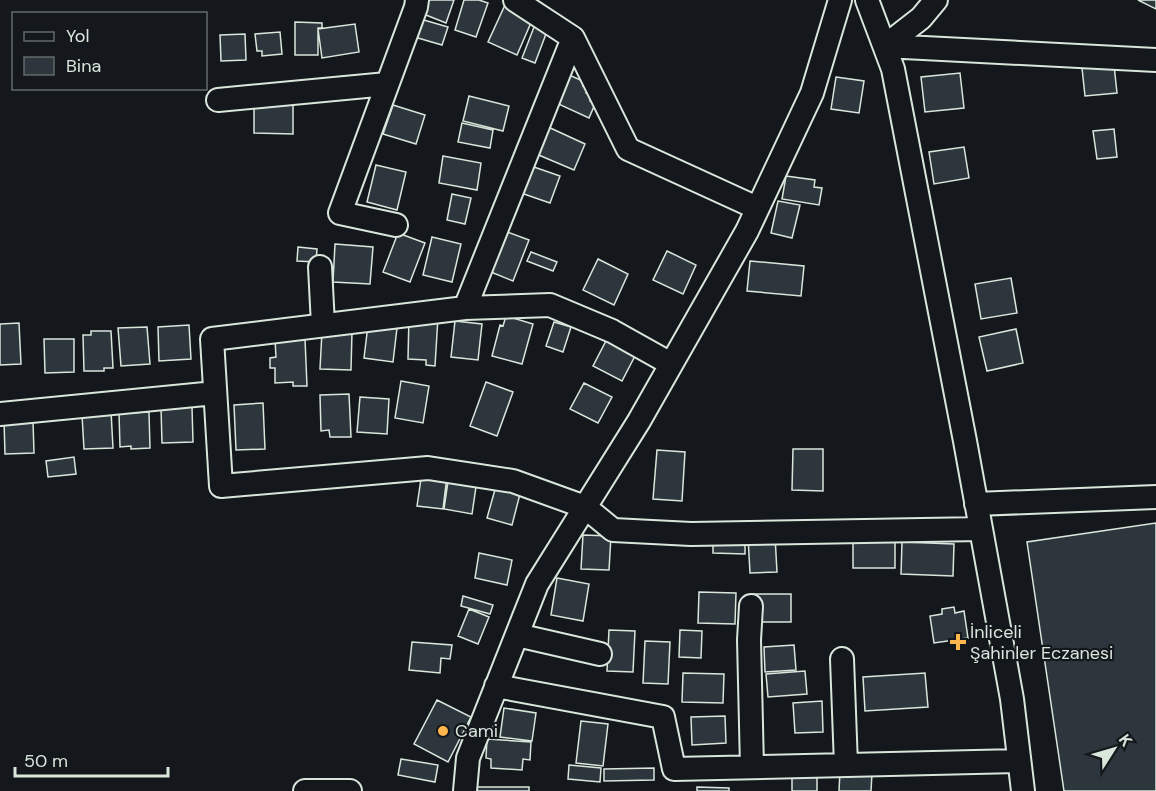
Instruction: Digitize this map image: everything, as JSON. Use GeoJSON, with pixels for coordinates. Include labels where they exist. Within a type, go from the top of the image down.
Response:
{"type":"FeatureCollection","features":[{"type":"Feature","properties":{"kind":"street"},"geometry":{"type":"LineString","coordinates":[[396,225],[340,213],[417,0]]}},
{"type":"Feature","properties":{"kind":"street"},"geometry":{"type":"LineString","coordinates":[[514,0],[573,38],[628,149],[758,208]]}},
{"type":"Feature","properties":{"kind":"street"},"geometry":{"type":"LineString","coordinates":[[465,791],[468,758],[537,584],[639,421],[747,231],[812,93],[840,0]]}},
{"type":"Feature","properties":{"kind":"street"},"geometry":{"type":"LineString","coordinates":[[867,0],[893,69],[1012,699],[1023,791]]}},
{"type":"Feature","properties":{"kind":"street"},"geometry":{"type":"LineString","coordinates":[[885,46],[921,18],[936,0]]}},
{"type":"Feature","properties":{"kind":"street"},"geometry":{"type":"LineString","coordinates":[[465,308],[573,38]]}},
{"type":"Feature","properties":{"kind":"street"},"geometry":{"type":"LineString","coordinates":[[885,46],[1156,60]]}},
{"type":"Feature","properties":{"kind":"street"},"geometry":{"type":"LineString","coordinates":[[218,100],[387,84]]}},
{"type":"Feature","properties":{"kind":"street"},"geometry":{"type":"LineString","coordinates":[[320,267],[323,325]]}},
{"type":"Feature","properties":{"kind":"street"},"geometry":{"type":"LineString","coordinates":[[671,364],[612,331],[550,305],[465,308],[212,339],[221,486],[428,468],[513,481],[585,507],[613,530],[691,534],[981,529]]}},
{"type":"Feature","properties":{"kind":"street"},"geometry":{"type":"LineString","coordinates":[[0,414],[215,393]]}},
{"type":"Feature","properties":{"kind":"street"},"geometry":{"type":"LineString","coordinates":[[976,504],[1156,497]]}},
{"type":"Feature","properties":{"kind":"street"},"geometry":{"type":"LineString","coordinates":[[751,606],[749,640],[752,767]]}},
{"type":"Feature","properties":{"kind":"street"},"geometry":{"type":"LineString","coordinates":[[517,635],[600,654]]}},
{"type":"Feature","properties":{"kind":"street"},"geometry":{"type":"LineString","coordinates":[[842,659],[846,765]]}},
{"type":"Feature","properties":{"kind":"street"},"geometry":{"type":"LineString","coordinates":[[496,686],[663,717],[674,769],[1019,761]]}},
{"type":"Feature","properties":{"kind":"street"},"geometry":{"type":"LineString","coordinates":[[305,791],[350,791]]}},
{"type":"Feature","properties":{"kind":"building"},"geometry":{"type":"Polygon","coordinates":[[[426,0],[454,0],[446,23],[421,13],[426,0]]]}},
{"type":"Feature","properties":{"kind":"building"},"geometry":{"type":"Polygon","coordinates":[[[464,0],[479,0],[488,3],[476,37],[455,30],[464,0]]]}},
{"type":"Feature","properties":{"kind":"building"},"geometry":{"type":"Polygon","coordinates":[[[1138,0],[1156,0],[1156,9],[1138,0]]]}},
{"type":"Feature","properties":{"kind":"building"},"geometry":{"type":"Polygon","coordinates":[[[505,5],[533,18],[517,55],[488,42],[505,5]]]}},
{"type":"Feature","properties":{"kind":"building"},"geometry":{"type":"Polygon","coordinates":[[[417,18],[448,27],[442,45],[411,36],[417,18]]]}},
{"type":"Feature","properties":{"kind":"building"},"geometry":{"type":"Polygon","coordinates":[[[295,22],[322,23],[322,28],[318,28],[318,55],[295,55],[295,22]]]}},
{"type":"Feature","properties":{"kind":"building"},"geometry":{"type":"Polygon","coordinates":[[[536,22],[549,26],[535,63],[522,58],[536,22]]]}},
{"type":"Feature","properties":{"kind":"building"},"geometry":{"type":"Polygon","coordinates":[[[355,24],[359,52],[322,58],[318,29],[355,24]]]}},
{"type":"Feature","properties":{"kind":"building"},"geometry":{"type":"Polygon","coordinates":[[[280,32],[282,54],[262,56],[262,51],[257,51],[255,34],[280,32]]]}},
{"type":"Feature","properties":{"kind":"building"},"geometry":{"type":"Polygon","coordinates":[[[245,34],[246,60],[221,61],[220,35],[245,34]]]}},
{"type":"Feature","properties":{"kind":"building"},"geometry":{"type":"Polygon","coordinates":[[[1114,65],[1117,93],[1085,96],[1082,68],[1114,65]]]}},
{"type":"Feature","properties":{"kind":"building"},"geometry":{"type":"Polygon","coordinates":[[[960,73],[964,108],[925,112],[921,77],[960,73]]]}},
{"type":"Feature","properties":{"kind":"building"},"geometry":{"type":"Polygon","coordinates":[[[567,74],[585,82],[583,86],[588,88],[586,93],[592,96],[590,101],[595,104],[589,118],[554,102],[567,74]]]}},
{"type":"Feature","properties":{"kind":"building"},"geometry":{"type":"Polygon","coordinates":[[[836,77],[864,81],[859,113],[831,109],[836,77]]]}},
{"type":"Feature","properties":{"kind":"building"},"geometry":{"type":"Polygon","coordinates":[[[469,96],[509,106],[503,131],[463,121],[469,96]]]}},
{"type":"Feature","properties":{"kind":"building"},"geometry":{"type":"Polygon","coordinates":[[[254,104],[293,105],[293,134],[254,133],[254,104]]]}},
{"type":"Feature","properties":{"kind":"building"},"geometry":{"type":"Polygon","coordinates":[[[393,105],[425,115],[416,144],[383,134],[393,105]]]}},
{"type":"Feature","properties":{"kind":"building"},"geometry":{"type":"Polygon","coordinates":[[[462,123],[493,130],[490,148],[458,142],[462,123]]]}},
{"type":"Feature","properties":{"kind":"building"},"geometry":{"type":"Polygon","coordinates":[[[546,126],[585,144],[574,170],[534,153],[546,126]]]}},
{"type":"Feature","properties":{"kind":"building"},"geometry":{"type":"Polygon","coordinates":[[[1114,129],[1117,157],[1097,159],[1093,131],[1114,129]]]}},
{"type":"Feature","properties":{"kind":"building"},"geometry":{"type":"Polygon","coordinates":[[[964,147],[969,178],[934,184],[929,152],[964,147]]]}},
{"type":"Feature","properties":{"kind":"building"},"geometry":{"type":"Polygon","coordinates":[[[443,156],[481,163],[477,190],[439,183],[443,156]]]}},
{"type":"Feature","properties":{"kind":"building"},"geometry":{"type":"Polygon","coordinates":[[[376,165],[406,172],[397,210],[367,202],[376,165]]]}},
{"type":"Feature","properties":{"kind":"building"},"geometry":{"type":"Polygon","coordinates":[[[531,166],[560,176],[550,203],[521,193],[531,166]]]}},
{"type":"Feature","properties":{"kind":"building"},"geometry":{"type":"Polygon","coordinates":[[[786,176],[815,180],[814,187],[822,188],[819,205],[782,199],[786,176]]]}},
{"type":"Feature","properties":{"kind":"building"},"geometry":{"type":"Polygon","coordinates":[[[452,194],[471,198],[465,224],[447,220],[452,194]]]}},
{"type":"Feature","properties":{"kind":"building"},"geometry":{"type":"Polygon","coordinates":[[[778,201],[800,205],[792,238],[771,233],[778,201]]]}},
{"type":"Feature","properties":{"kind":"building"},"geometry":{"type":"Polygon","coordinates":[[[502,230],[529,240],[513,281],[486,270],[502,230]]]}},
{"type":"Feature","properties":{"kind":"building"},"geometry":{"type":"Polygon","coordinates":[[[398,233],[425,243],[410,282],[383,272],[398,233]]]}},
{"type":"Feature","properties":{"kind":"building"},"geometry":{"type":"Polygon","coordinates":[[[432,237],[461,244],[452,282],[423,275],[432,237]]]}},
{"type":"Feature","properties":{"kind":"building"},"geometry":{"type":"Polygon","coordinates":[[[335,244],[373,247],[370,284],[333,282],[335,244]]]}},
{"type":"Feature","properties":{"kind":"building"},"geometry":{"type":"Polygon","coordinates":[[[298,247],[317,249],[316,262],[297,261],[298,247]]]}},
{"type":"Feature","properties":{"kind":"building"},"geometry":{"type":"Polygon","coordinates":[[[667,251],[696,265],[683,294],[653,280],[667,251]]]}},
{"type":"Feature","properties":{"kind":"building"},"geometry":{"type":"Polygon","coordinates":[[[531,252],[557,262],[553,271],[527,261],[531,252]]]}},
{"type":"Feature","properties":{"kind":"building"},"geometry":{"type":"Polygon","coordinates":[[[598,259],[628,274],[614,305],[583,290],[598,259]]]}},
{"type":"Feature","properties":{"kind":"building"},"geometry":{"type":"Polygon","coordinates":[[[750,261],[804,266],[801,296],[747,291],[750,261]]]}},
{"type":"Feature","properties":{"kind":"building"},"geometry":{"type":"Polygon","coordinates":[[[1011,278],[1017,313],[981,319],[975,284],[1011,278]]]}},
{"type":"Feature","properties":{"kind":"building"},"geometry":{"type":"Polygon","coordinates":[[[409,316],[438,317],[435,366],[426,365],[426,360],[408,359],[409,316]]]}},
{"type":"Feature","properties":{"kind":"building"},"geometry":{"type":"Polygon","coordinates":[[[506,316],[533,324],[522,364],[492,356],[500,325],[503,326],[506,316]]]}},
{"type":"Feature","properties":{"kind":"building"},"geometry":{"type":"Polygon","coordinates":[[[455,321],[482,324],[478,360],[451,357],[455,321]]]}},
{"type":"Feature","properties":{"kind":"building"},"geometry":{"type":"Polygon","coordinates":[[[554,322],[571,327],[563,352],[546,346],[554,322]]]}},
{"type":"Feature","properties":{"kind":"building"},"geometry":{"type":"Polygon","coordinates":[[[19,323],[21,364],[0,365],[0,324],[19,323]]]}},
{"type":"Feature","properties":{"kind":"building"},"geometry":{"type":"Polygon","coordinates":[[[189,325],[191,359],[159,361],[158,327],[189,325]]]}},
{"type":"Feature","properties":{"kind":"building"},"geometry":{"type":"Polygon","coordinates":[[[368,325],[397,328],[393,362],[364,358],[368,325]]]}},
{"type":"Feature","properties":{"kind":"building"},"geometry":{"type":"Polygon","coordinates":[[[147,327],[150,364],[121,366],[118,328],[147,327]]]}},
{"type":"Feature","properties":{"kind":"building"},"geometry":{"type":"Polygon","coordinates":[[[1016,329],[1023,363],[987,371],[979,337],[1016,329]]]}},
{"type":"Feature","properties":{"kind":"building"},"geometry":{"type":"Polygon","coordinates":[[[91,331],[111,331],[113,368],[104,368],[104,371],[84,371],[83,335],[91,335],[91,331]]]}},
{"type":"Feature","properties":{"kind":"building"},"geometry":{"type":"Polygon","coordinates":[[[322,331],[352,332],[351,370],[320,369],[322,331]]]}},
{"type":"Feature","properties":{"kind":"building"},"geometry":{"type":"Polygon","coordinates":[[[608,337],[637,352],[622,381],[593,366],[608,337]]]}},
{"type":"Feature","properties":{"kind":"building"},"geometry":{"type":"Polygon","coordinates":[[[44,339],[74,339],[74,372],[45,373],[44,339]]]}},
{"type":"Feature","properties":{"kind":"building"},"geometry":{"type":"Polygon","coordinates":[[[305,339],[307,386],[293,386],[293,382],[275,383],[275,368],[270,368],[270,358],[276,357],[275,340],[305,339]]]}},
{"type":"Feature","properties":{"kind":"building"},"geometry":{"type":"Polygon","coordinates":[[[401,381],[429,386],[423,423],[395,418],[401,381]]]}},
{"type":"Feature","properties":{"kind":"building"},"geometry":{"type":"Polygon","coordinates":[[[486,382],[513,392],[497,436],[470,426],[486,382]]]}},
{"type":"Feature","properties":{"kind":"building"},"geometry":{"type":"Polygon","coordinates":[[[584,383],[612,397],[598,423],[570,409],[584,383]]]}},
{"type":"Feature","properties":{"kind":"building"},"geometry":{"type":"Polygon","coordinates":[[[349,394],[351,437],[330,437],[329,430],[321,431],[320,395],[349,394]]]}},
{"type":"Feature","properties":{"kind":"building"},"geometry":{"type":"Polygon","coordinates":[[[360,397],[389,399],[387,434],[357,432],[360,397]]]}},
{"type":"Feature","properties":{"kind":"building"},"geometry":{"type":"Polygon","coordinates":[[[263,403],[265,449],[236,450],[234,405],[263,403]]]}},
{"type":"Feature","properties":{"kind":"building"},"geometry":{"type":"Polygon","coordinates":[[[192,407],[193,442],[162,443],[161,408],[192,407]]]}},
{"type":"Feature","properties":{"kind":"building"},"geometry":{"type":"Polygon","coordinates":[[[111,411],[113,448],[84,449],[82,415],[111,411]]]}},
{"type":"Feature","properties":{"kind":"building"},"geometry":{"type":"Polygon","coordinates":[[[149,412],[150,448],[120,447],[119,413],[149,412]]]}},
{"type":"Feature","properties":{"kind":"building"},"geometry":{"type":"Polygon","coordinates":[[[4,421],[33,421],[34,453],[5,454],[4,421]]]}},
{"type":"Feature","properties":{"kind":"building"},"geometry":{"type":"Polygon","coordinates":[[[793,449],[823,449],[823,491],[792,490],[793,449]]]}},
{"type":"Feature","properties":{"kind":"building"},"geometry":{"type":"Polygon","coordinates":[[[657,450],[685,452],[682,501],[653,499],[657,450]]]}},
{"type":"Feature","properties":{"kind":"building"},"geometry":{"type":"Polygon","coordinates":[[[74,457],[76,474],[48,477],[46,461],[74,457]]]}},
{"type":"Feature","properties":{"kind":"building"},"geometry":{"type":"Polygon","coordinates":[[[422,472],[447,476],[443,509],[417,506],[422,472]]]}},
{"type":"Feature","properties":{"kind":"building"},"geometry":{"type":"Polygon","coordinates":[[[449,475],[477,480],[472,514],[444,509],[449,475]]]}},
{"type":"Feature","properties":{"kind":"building"},"geometry":{"type":"Polygon","coordinates":[[[496,486],[520,494],[512,525],[487,518],[496,486]]]}},
{"type":"Feature","properties":{"kind":"building"},"geometry":{"type":"Polygon","coordinates":[[[1156,523],[1156,791],[1064,791],[1027,542],[1156,523]]]}},
{"type":"Feature","properties":{"kind":"building"},"geometry":{"type":"Polygon","coordinates":[[[583,535],[611,536],[609,570],[581,569],[583,535]]]}},
{"type":"Feature","properties":{"kind":"building"},"geometry":{"type":"Polygon","coordinates":[[[713,536],[745,537],[745,554],[713,553],[713,536]]]}},
{"type":"Feature","properties":{"kind":"building"},"geometry":{"type":"Polygon","coordinates":[[[775,536],[777,572],[750,573],[748,537],[775,536]]]}},
{"type":"Feature","properties":{"kind":"building"},"geometry":{"type":"Polygon","coordinates":[[[853,537],[895,537],[895,568],[853,568],[853,537]]]}},
{"type":"Feature","properties":{"kind":"building"},"geometry":{"type":"Polygon","coordinates":[[[902,542],[954,544],[953,576],[901,574],[902,542]]]}},
{"type":"Feature","properties":{"kind":"building"},"geometry":{"type":"Polygon","coordinates":[[[479,553],[512,560],[507,585],[475,578],[479,553]]]}},
{"type":"Feature","properties":{"kind":"building"},"geometry":{"type":"Polygon","coordinates":[[[557,578],[589,584],[583,621],[551,615],[557,578]]]}},
{"type":"Feature","properties":{"kind":"building"},"geometry":{"type":"Polygon","coordinates":[[[699,592],[736,593],[735,624],[698,623],[699,592]]]}},
{"type":"Feature","properties":{"kind":"building"},"geometry":{"type":"Polygon","coordinates":[[[752,594],[791,594],[791,622],[752,622],[752,594]]]}},
{"type":"Feature","properties":{"kind":"building"},"geometry":{"type":"Polygon","coordinates":[[[463,596],[493,605],[490,614],[461,606],[463,596]]]}},
{"type":"Feature","properties":{"kind":"building"},"geometry":{"type":"Polygon","coordinates":[[[954,607],[955,613],[964,611],[968,638],[934,643],[930,616],[942,614],[942,609],[954,607]]]}},
{"type":"Feature","properties":{"kind":"building"},"geometry":{"type":"Polygon","coordinates":[[[469,609],[489,617],[478,644],[458,636],[469,609]]]}},
{"type":"Feature","properties":{"kind":"building"},"geometry":{"type":"Polygon","coordinates":[[[609,630],[635,631],[633,672],[607,671],[609,630]]]}},
{"type":"Feature","properties":{"kind":"building"},"geometry":{"type":"Polygon","coordinates":[[[680,630],[702,631],[701,658],[679,657],[680,630]]]}},
{"type":"Feature","properties":{"kind":"building"},"geometry":{"type":"Polygon","coordinates":[[[645,641],[670,642],[668,684],[643,683],[645,641]]]}},
{"type":"Feature","properties":{"kind":"building"},"geometry":{"type":"Polygon","coordinates":[[[412,642],[452,645],[450,659],[441,658],[440,673],[409,670],[412,642]]]}},
{"type":"Feature","properties":{"kind":"building"},"geometry":{"type":"Polygon","coordinates":[[[794,645],[796,670],[765,672],[764,647],[794,645]]]}},
{"type":"Feature","properties":{"kind":"building"},"geometry":{"type":"Polygon","coordinates":[[[805,671],[807,694],[768,697],[766,674],[805,671]]]}},
{"type":"Feature","properties":{"kind":"building"},"geometry":{"type":"Polygon","coordinates":[[[683,673],[724,674],[723,703],[682,702],[683,673]]]}},
{"type":"Feature","properties":{"kind":"building"},"geometry":{"type":"Polygon","coordinates":[[[925,673],[928,707],[865,711],[863,677],[925,673]]]}},
{"type":"Feature","properties":{"kind":"building","name":"Cami"},"geometry":{"type":"Polygon","coordinates":[[[437,700],[471,717],[448,762],[414,744],[437,700]]]}},
{"type":"Feature","properties":{"kind":"building"},"geometry":{"type":"Polygon","coordinates":[[[822,701],[823,732],[795,733],[793,703],[822,701]]]}},
{"type":"Feature","properties":{"kind":"building"},"geometry":{"type":"Polygon","coordinates":[[[504,708],[536,713],[532,741],[500,737],[504,708]]]}},
{"type":"Feature","properties":{"kind":"building"},"geometry":{"type":"Polygon","coordinates":[[[725,716],[726,743],[692,745],[691,717],[725,716]]]}},
{"type":"Feature","properties":{"kind":"building"},"geometry":{"type":"Polygon","coordinates":[[[581,721],[608,724],[603,766],[576,763],[581,721]]]}},
{"type":"Feature","properties":{"kind":"building"},"geometry":{"type":"Polygon","coordinates":[[[487,739],[531,742],[530,760],[523,759],[522,770],[491,768],[491,759],[486,758],[487,739]]]}},
{"type":"Feature","properties":{"kind":"building"},"geometry":{"type":"Polygon","coordinates":[[[401,759],[438,765],[435,782],[398,775],[401,759]]]}},
{"type":"Feature","properties":{"kind":"building"},"geometry":{"type":"Polygon","coordinates":[[[569,765],[601,768],[600,782],[568,779],[569,765]]]}},
{"type":"Feature","properties":{"kind":"building"},"geometry":{"type":"Polygon","coordinates":[[[654,768],[654,780],[604,781],[604,769],[654,768]]]}},
{"type":"Feature","properties":{"kind":"building"},"geometry":{"type":"Polygon","coordinates":[[[817,770],[817,791],[792,791],[792,771],[817,770]]]}},
{"type":"Feature","properties":{"kind":"building"},"geometry":{"type":"Polygon","coordinates":[[[840,771],[872,773],[871,791],[839,791],[840,771]]]}},
{"type":"Feature","properties":{"kind":"building"},"geometry":{"type":"Polygon","coordinates":[[[476,787],[529,787],[529,791],[476,791],[476,787]]]}},
{"type":"Feature","properties":{"kind":"building"},"geometry":{"type":"Polygon","coordinates":[[[697,787],[729,788],[729,791],[697,791],[697,787]]]}},
{"type":"Feature","properties":{"kind":"place","name":"İnliceli Şahinler Eczanesi"},"geometry":{"type":"Point","coordinates":[958,642]}},
{"type":"Feature","properties":{"kind":"place","name":"Cami"},"geometry":{"type":"Point","coordinates":[443,731]}}]}
